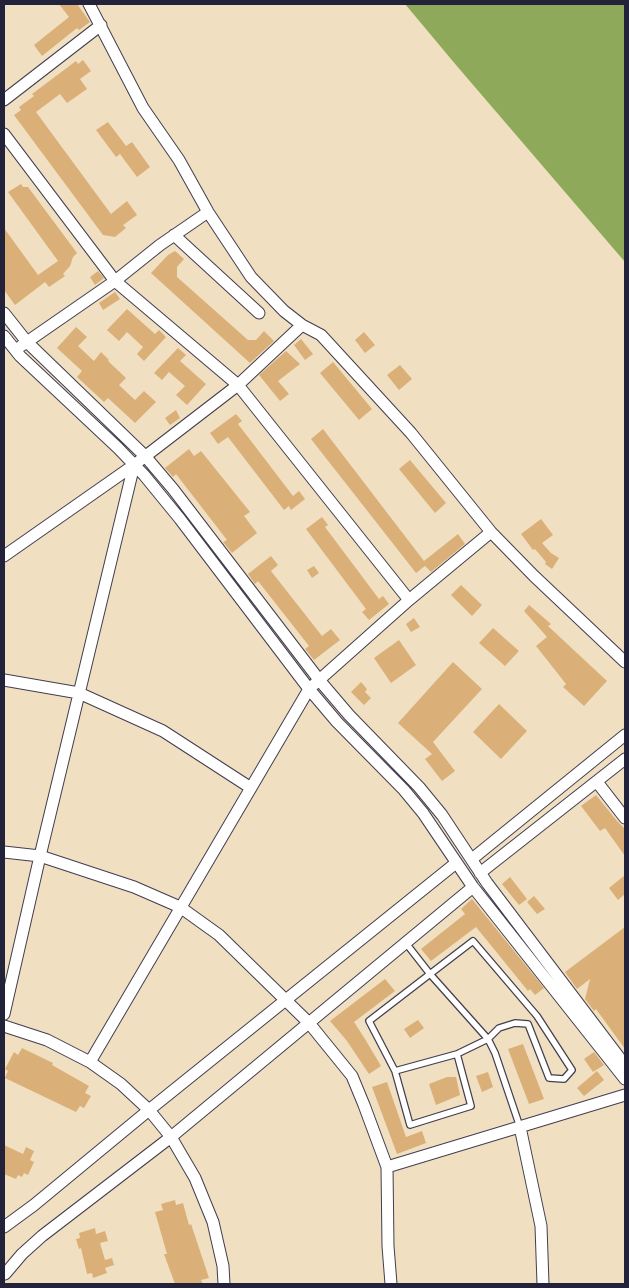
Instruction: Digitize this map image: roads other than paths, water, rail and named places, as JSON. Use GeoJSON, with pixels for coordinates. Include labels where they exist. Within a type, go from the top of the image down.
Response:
{"type":"FeatureCollection","features":[{"type":"Feature","properties":{"kind":"street"},"geometry":{"type":"LineString","coordinates":[[89,4],[144,108],[179,160],[208,212],[251,277],[284,311],[302,325],[321,335],[411,433],[491,532],[534,576],[625,662]]}},
{"type":"Feature","properties":{"kind":"street"},"geometry":{"type":"LineString","coordinates":[[4,100],[101,25]]}},
{"type":"Feature","properties":{"kind":"street"},"geometry":{"type":"LineString","coordinates":[[4,134],[115,282],[238,385],[409,600]]}},
{"type":"Feature","properties":{"kind":"street"},"geometry":{"type":"LineString","coordinates":[[15,350],[115,282],[160,245],[208,212]]}},
{"type":"Feature","properties":{"kind":"street"},"geometry":{"type":"LineString","coordinates":[[174,235],[259,313]]}},
{"type":"Feature","properties":{"kind":"street"},"geometry":{"type":"LineString","coordinates":[[4,313],[27,342],[145,456],[173,489],[320,681],[349,715],[419,786],[442,815],[480,873],[625,1064]]}},
{"type":"Feature","properties":{"kind":"street"},"geometry":{"type":"LineString","coordinates":[[4,556],[134,465],[238,385],[302,325]]}},
{"type":"Feature","properties":{"kind":"street"},"geometry":{"type":"LineString","coordinates":[[4,336],[15,350],[134,465],[180,519],[309,689],[337,722],[404,790],[473,886],[625,1079]]}},
{"type":"Feature","properties":{"kind":"street"},"geometry":{"type":"LineString","coordinates":[[4,1014],[134,465]]}},
{"type":"Feature","properties":{"kind":"street"},"geometry":{"type":"LineString","coordinates":[[90,1062],[309,689],[409,600],[491,532]]}},
{"type":"Feature","properties":{"kind":"street"},"geometry":{"type":"LineString","coordinates":[[4,680],[79,693],[163,730],[251,788]]}},
{"type":"Feature","properties":{"kind":"street"},"geometry":{"type":"LineString","coordinates":[[472,859],[625,735]]}},
{"type":"Feature","properties":{"kind":"street"},"geometry":{"type":"LineString","coordinates":[[480,873],[625,759]]}},
{"type":"Feature","properties":{"kind":"street"},"geometry":{"type":"LineString","coordinates":[[597,782],[625,818]]}},
{"type":"Feature","properties":{"kind":"street"},"geometry":{"type":"LineString","coordinates":[[4,852],[40,856],[134,887],[180,907],[220,935],[309,1023],[352,1076],[387,1168],[388,1246],[391,1284]]}},
{"type":"Feature","properties":{"kind":"street"},"geometry":{"type":"LineString","coordinates":[[4,1227],[34,1205],[148,1110],[456,863]]}},
{"type":"Feature","properties":{"kind":"street"},"geometry":{"type":"LineString","coordinates":[[5,1277],[22,1254],[42,1236],[171,1137],[473,886]]}},
{"type":"Feature","properties":{"kind":"street"},"geometry":{"type":"LineString","coordinates":[[4,1026],[47,1040],[90,1062],[121,1084],[148,1110],[171,1137],[195,1178],[213,1222],[223,1266],[224,1284]]}},
{"type":"Feature","properties":{"kind":"street"},"geometry":{"type":"LineString","coordinates":[[387,1168],[625,1094]]}},
{"type":"Feature","properties":{"kind":"street"},"geometry":{"type":"LineString","coordinates":[[520,1127],[541,1226],[543,1284]]}},
{"type":"Feature","properties":{"kind":"lane"},"geometry":{"type":"LineString","coordinates":[[395,1071],[457,1054],[488,1039],[499,1028],[516,1023],[528,1024],[549,1078],[564,1078],[572,1070],[537,1016],[473,940],[369,1021],[395,1071],[410,1125],[471,1106],[457,1054]]}},
{"type":"Feature","properties":{"kind":"lane"},"geometry":{"type":"LineString","coordinates":[[405,942],[430,974],[488,1039],[495,1053],[520,1127]]}}]}
